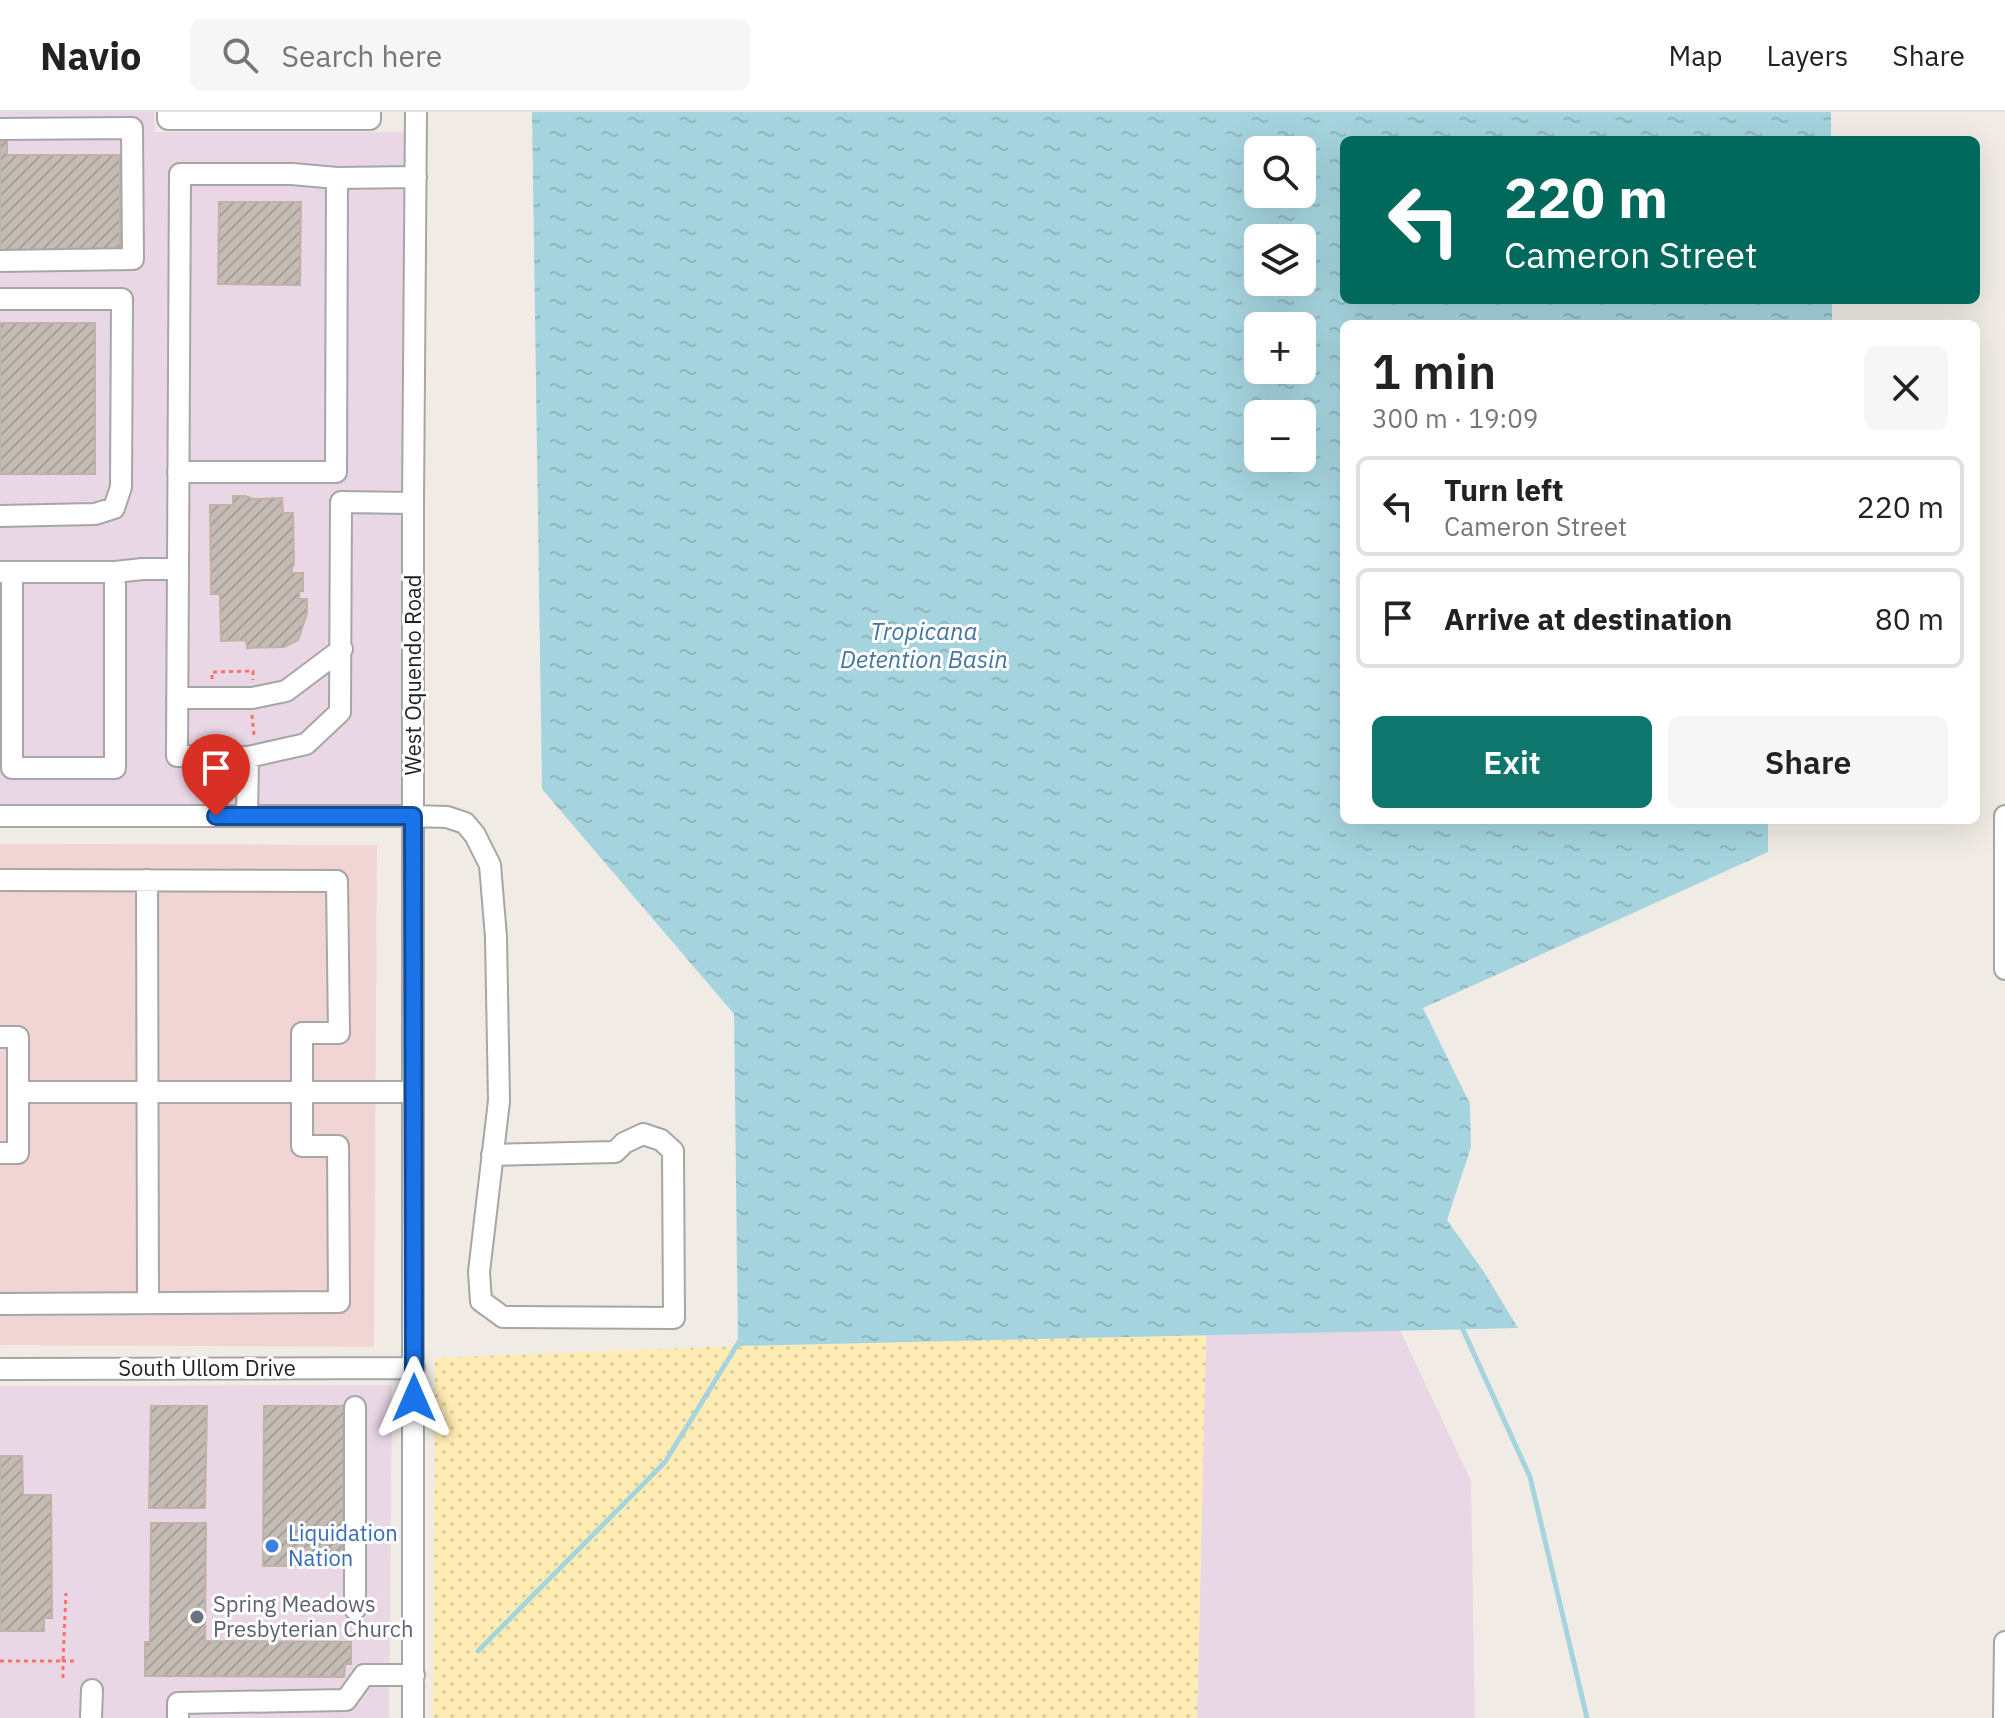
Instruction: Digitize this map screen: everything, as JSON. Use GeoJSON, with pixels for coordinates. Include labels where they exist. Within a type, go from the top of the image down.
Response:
{"type":"FeatureCollection","features":[{"type":"Feature","properties":{"kind":"street"},"geometry":{"type":"LineString","coordinates":[[168,112],[168,119],[199,119],[370,119],[370,112]]}},
{"type":"Feature","properties":{"kind":"street","name":"West Oquendo Road"},"geometry":{"type":"LineString","coordinates":[[413,1718],[416,112]]}},
{"type":"Feature","properties":{"kind":"street"},"geometry":{"type":"LineString","coordinates":[[0,129],[46,121],[132,128],[133,259],[0,261]]}},
{"type":"Feature","properties":{"kind":"street"},"geometry":{"type":"LineString","coordinates":[[413,503],[341,502],[340,712],[306,744],[248,757],[177,756],[180,174],[416,177]]}},
{"type":"Feature","properties":{"kind":"street"},"geometry":{"type":"LineString","coordinates":[[178,472],[336,472],[337,178]]}},
{"type":"Feature","properties":{"kind":"street"},"geometry":{"type":"LineString","coordinates":[[0,299],[122,299],[121,487],[114,508],[95,514],[0,516]]}},
{"type":"Feature","properties":{"kind":"street"},"geometry":{"type":"LineString","coordinates":[[115,572],[115,768],[12,768],[6,572],[178,569]]}},
{"type":"Feature","properties":{"kind":"street"},"geometry":{"type":"LineString","coordinates":[[177,698],[252,698],[286,691],[342,649]]}},
{"type":"Feature","properties":{"kind":"street"},"geometry":{"type":"LineString","coordinates":[[247,816],[248,757]]}},
{"type":"Feature","properties":{"kind":"street"},"geometry":{"type":"LineString","coordinates":[[0,816],[413,816],[447,817],[465,823],[475,835],[490,865],[496,937],[499,1101],[492,1155],[479,1272],[481,1301],[503,1317],[674,1318],[673,1151],[661,1140],[643,1134],[624,1143],[615,1152],[492,1155]]}},
{"type":"Feature","properties":{"kind":"street"},"geometry":{"type":"LineString","coordinates":[[2005,816],[2005,969]]}},
{"type":"Feature","properties":{"kind":"street"},"geometry":{"type":"LineString","coordinates":[[0,880],[337,881],[339,1033],[302,1033],[302,1146],[338,1146],[339,1302],[0,1304]]}},
{"type":"Feature","properties":{"kind":"street"},"geometry":{"type":"LineString","coordinates":[[147,880],[148,1303]]}},
{"type":"Feature","properties":{"kind":"street"},"geometry":{"type":"LineString","coordinates":[[0,1037],[18,1037],[18,1153],[0,1153]]}},
{"type":"Feature","properties":{"kind":"street"},"geometry":{"type":"LineString","coordinates":[[18,1092],[412,1092]]}},
{"type":"Feature","properties":{"kind":"street","name":"South Ullom Drive"},"geometry":{"type":"LineString","coordinates":[[0,1369],[414,1368]]}},
{"type":"Feature","properties":{"kind":"street"},"geometry":{"type":"LineString","coordinates":[[355,1407],[355,1609]]}},
{"type":"Feature","properties":{"kind":"street"},"geometry":{"type":"LineString","coordinates":[[2004,1718],[2005,1642]]}},
{"type":"Feature","properties":{"kind":"street"},"geometry":{"type":"LineString","coordinates":[[178,1718],[178,1703],[346,1700],[364,1675],[414,1675]]}},
{"type":"Feature","properties":{"kind":"street"},"geometry":{"type":"LineString","coordinates":[[91,1718],[92,1690]]}},
{"type":"Feature","properties":{"kind":"path"},"geometry":{"type":"LineString","coordinates":[[63,1678],[66,1593]]}},
{"type":"Feature","properties":{"kind":"path"},"geometry":{"type":"LineString","coordinates":[[0,1661],[77,1661]]}},
{"type":"Feature","properties":{"kind":"shaded area"},"geometry":{"type":"Polygon","coordinates":[[[0,112],[154,112],[155,132],[414,132],[413,816],[0,816],[0,112]]]}},
{"type":"Feature","properties":{"kind":"shaded area"},"geometry":{"type":"Polygon","coordinates":[[[0,844],[377,845],[374,1347],[0,1345],[0,844]]]}},
{"type":"Feature","properties":{"kind":"shaded area"},"geometry":{"type":"Polygon","coordinates":[[[1400,1330],[1471,1481],[1475,1718],[1197,1718],[1206,1335],[1400,1330]]]}},
{"type":"Feature","properties":{"kind":"shaded area"},"geometry":{"type":"Polygon","coordinates":[[[392,1385],[389,1718],[0,1718],[0,1386],[392,1385]]]}},
{"type":"Feature","properties":{"kind":"sand"},"geometry":{"type":"Polygon","coordinates":[[[1206,1335],[1197,1718],[433,1718],[435,1358],[738,1346],[1206,1335]]]}},
{"type":"Feature","properties":{"kind":"water","name":"Tropicana Detention Basin"},"geometry":{"type":"Polygon","coordinates":[[[532,112],[1831,112],[1831,136],[1340,136],[1340,304],[1832,304],[1832,320],[1340,320],[1340,824],[1768,824],[1768,852],[1423,1008],[1470,1104],[1471,1147],[1447,1220],[1518,1328],[738,1346],[734,1014],[542,789],[532,112]]]}},
{"type":"Feature","properties":{"kind":"building"},"geometry":{"type":"Polygon","coordinates":[[[0,139],[7,139],[7,155],[120,155],[120,251],[0,251],[0,139]]]}},
{"type":"Feature","properties":{"kind":"building"},"geometry":{"type":"Polygon","coordinates":[[[219,202],[301,202],[300,285],[218,284],[219,202]]]}},
{"type":"Feature","properties":{"kind":"building"},"geometry":{"type":"Polygon","coordinates":[[[0,323],[95,323],[95,474],[0,474],[0,323]]]}},
{"type":"Feature","properties":{"kind":"building"},"geometry":{"type":"Polygon","coordinates":[[[233,496],[282,498],[283,513],[293,513],[294,563],[291,573],[303,573],[303,591],[299,592],[299,599],[307,599],[307,613],[298,640],[284,647],[247,648],[246,640],[221,641],[220,594],[211,594],[210,505],[233,505],[233,496]]]}},
{"type":"Feature","properties":{"kind":"building"},"geometry":{"type":"Polygon","coordinates":[[[151,1406],[207,1406],[205,1508],[149,1508],[151,1406]]]}},
{"type":"Feature","properties":{"kind":"building"},"geometry":{"type":"Polygon","coordinates":[[[264,1406],[344,1406],[343,1566],[263,1566],[264,1406]]]}},
{"type":"Feature","properties":{"kind":"building"},"geometry":{"type":"Polygon","coordinates":[[[0,1456],[22,1456],[23,1495],[51,1495],[52,1618],[44,1618],[44,1631],[0,1631],[0,1456]]]}},
{"type":"Feature","properties":{"kind":"building"},"geometry":{"type":"Polygon","coordinates":[[[151,1523],[206,1523],[205,1641],[351,1642],[351,1664],[345,1664],[344,1677],[145,1676],[145,1642],[150,1642],[151,1523]]]}},
{"type":"Feature","properties":{"kind":"waterway"},"geometry":{"type":"LineString","coordinates":[[1460,1323],[1530,1477],[1587,1718]]}},
{"type":"Feature","properties":{"kind":"waterway"},"geometry":{"type":"LineString","coordinates":[[478,1651],[665,1462],[739,1342]]}},
{"type":"Feature","properties":{"kind":"place","name":"Liquidation Nation"},"geometry":{"type":"Point","coordinates":[272,1546]}},
{"type":"Feature","properties":{"kind":"place","name":"Spring Meadows Presbyterian Church"},"geometry":{"type":"Point","coordinates":[197,1617]}},
{"type":"Feature","properties":{"kind":"route"},"geometry":{"type":"LineString","coordinates":[[216,816],[413,816],[414,1398]]}}]}
